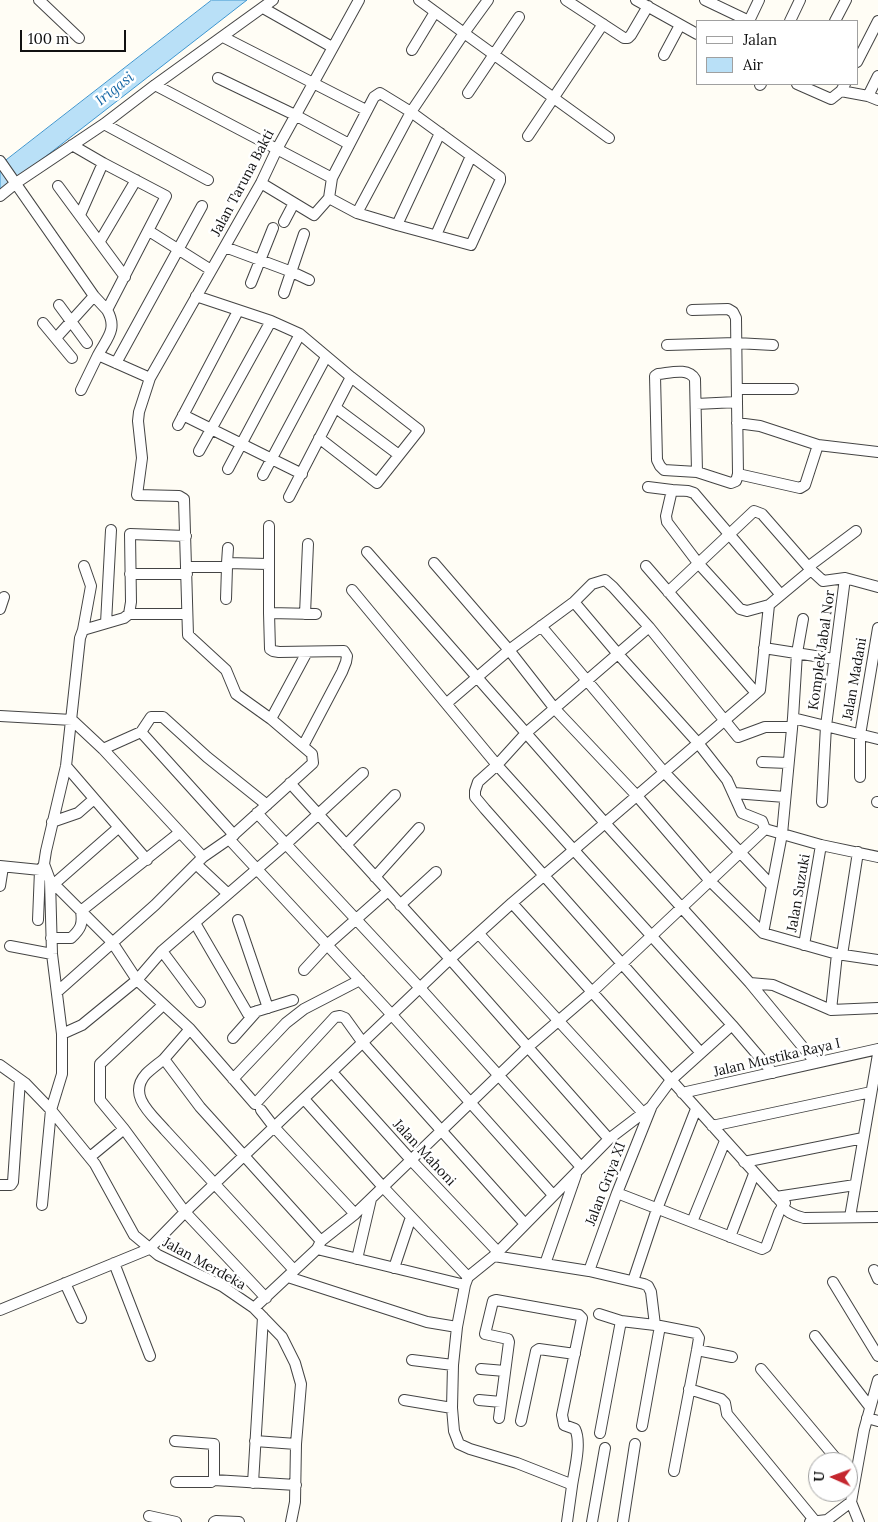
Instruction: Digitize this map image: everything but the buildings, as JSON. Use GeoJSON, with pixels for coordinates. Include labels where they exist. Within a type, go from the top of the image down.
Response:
{"type":"FeatureCollection","features":[{"type":"Feature","properties":{"kind":"street"},"geometry":{"type":"LineString","coordinates":[[39,0],[79,38]]}},
{"type":"Feature","properties":{"kind":"street"},"geometry":{"type":"LineString","coordinates":[[0,196],[15,181],[104,124],[155,84],[273,0]]}},
{"type":"Feature","properties":{"kind":"street","name":"Jalan Taruna Bakti"},"geometry":{"type":"LineString","coordinates":[[186,536],[184,498],[179,496],[137,495],[142,458],[138,421],[139,412],[150,378],[261,183],[295,115],[359,0]]}},
{"type":"Feature","properties":{"kind":"street"},"geometry":{"type":"LineString","coordinates":[[418,0],[609,138]]}},
{"type":"Feature","properties":{"kind":"street"},"geometry":{"type":"LineString","coordinates":[[357,213],[411,112],[488,0]]}},
{"type":"Feature","properties":{"kind":"street"},"geometry":{"type":"LineString","coordinates":[[566,0],[624,38],[632,35],[648,6]]}},
{"type":"Feature","properties":{"kind":"street"},"geometry":{"type":"LineString","coordinates":[[636,0],[696,33]]}},
{"type":"Feature","properties":{"kind":"street"},"geometry":{"type":"LineString","coordinates":[[749,20],[759,0]]}},
{"type":"Feature","properties":{"kind":"street"},"geometry":{"type":"LineString","coordinates":[[790,20],[800,0]]}},
{"type":"Feature","properties":{"kind":"street"},"geometry":{"type":"LineString","coordinates":[[835,20],[846,0]]}},
{"type":"Feature","properties":{"kind":"street"},"geometry":{"type":"LineString","coordinates":[[710,1],[747,20]]}},
{"type":"Feature","properties":{"kind":"street"},"geometry":{"type":"LineString","coordinates":[[263,8],[332,47]]}},
{"type":"Feature","properties":{"kind":"street"},"geometry":{"type":"LineString","coordinates":[[412,50],[435,12]]}},
{"type":"Feature","properties":{"kind":"street"},"geometry":{"type":"LineString","coordinates":[[468,92],[519,17]]}},
{"type":"Feature","properties":{"kind":"street"},"geometry":{"type":"LineString","coordinates":[[858,60],[878,21]]}},
{"type":"Feature","properties":{"kind":"street"},"geometry":{"type":"LineString","coordinates":[[528,136],[603,24]]}},
{"type":"Feature","properties":{"kind":"street"},"geometry":{"type":"LineString","coordinates":[[664,55],[680,25]]}},
{"type":"Feature","properties":{"kind":"street"},"geometry":{"type":"LineString","coordinates":[[223,37],[366,110]]}},
{"type":"Feature","properties":{"kind":"street"},"geometry":{"type":"LineString","coordinates":[[802,85],[829,99],[833,98],[843,88],[873,98],[878,76]]}},
{"type":"Feature","properties":{"kind":"street"},"geometry":{"type":"LineString","coordinates":[[218,78],[295,115],[349,144]]}},
{"type":"Feature","properties":{"kind":"street"},"geometry":{"type":"LineString","coordinates":[[155,84],[332,178]]}},
{"type":"Feature","properties":{"kind":"street"},"geometry":{"type":"LineString","coordinates":[[261,183],[314,215],[329,198],[332,178],[366,110],[374,97],[380,93],[411,112],[498,174],[500,181],[472,245],[357,213],[329,198]]}},
{"type":"Feature","properties":{"kind":"street"},"geometry":{"type":"LineString","coordinates":[[104,124],[208,180]]}},
{"type":"Feature","properties":{"kind":"street"},"geometry":{"type":"LineString","coordinates":[[397,225],[440,133]]}},
{"type":"Feature","properties":{"kind":"street"},"geometry":{"type":"LineString","coordinates":[[72,145],[166,196],[107,310]]}},
{"type":"Feature","properties":{"kind":"street"},"geometry":{"type":"LineString","coordinates":[[436,235],[471,156]]}},
{"type":"Feature","properties":{"kind":"street"},"geometry":{"type":"LineString","coordinates":[[0,161],[94,296],[107,310],[112,322],[112,330],[81,390]]}},
{"type":"Feature","properties":{"kind":"street"},"geometry":{"type":"LineString","coordinates":[[80,215],[103,163]]}},
{"type":"Feature","properties":{"kind":"street"},"geometry":{"type":"LineString","coordinates":[[100,241],[136,180]]}},
{"type":"Feature","properties":{"kind":"street"},"geometry":{"type":"LineString","coordinates":[[58,186],[125,276]]}},
{"type":"Feature","properties":{"kind":"street"},"geometry":{"type":"LineString","coordinates":[[284,222],[294,203]]}},
{"type":"Feature","properties":{"kind":"street"},"geometry":{"type":"LineString","coordinates":[[116,363],[176,250],[202,206]]}},
{"type":"Feature","properties":{"kind":"street"},"geometry":{"type":"LineString","coordinates":[[251,283],[273,228]]}},
{"type":"Feature","properties":{"kind":"street"},"geometry":{"type":"LineString","coordinates":[[149,231],[176,250],[211,270]]}},
{"type":"Feature","properties":{"kind":"street"},"geometry":{"type":"LineString","coordinates":[[284,293],[304,234]]}},
{"type":"Feature","properties":{"kind":"street"},"geometry":{"type":"LineString","coordinates":[[225,247],[309,280]]}},
{"type":"Feature","properties":{"kind":"street"},"geometry":{"type":"LineString","coordinates":[[56,338],[94,296]]}},
{"type":"Feature","properties":{"kind":"street"},"geometry":{"type":"LineString","coordinates":[[196,296],[271,321],[300,334],[326,357],[419,430],[377,483],[319,438]]}},
{"type":"Feature","properties":{"kind":"street"},"geometry":{"type":"LineString","coordinates":[[58,305],[87,343]]}},
{"type":"Feature","properties":{"kind":"street"},"geometry":{"type":"LineString","coordinates":[[692,310],[728,309],[733,312],[736,318],[738,474],[736,481],[731,483],[697,472],[664,470],[660,466],[657,460],[655,376],[686,371],[692,374],[695,379],[697,472]]}},
{"type":"Feature","properties":{"kind":"street"},"geometry":{"type":"LineString","coordinates":[[238,311],[180,420],[212,429],[302,474]]}},
{"type":"Feature","properties":{"kind":"street"},"geometry":{"type":"LineString","coordinates":[[199,452],[271,321]]}},
{"type":"Feature","properties":{"kind":"street"},"geometry":{"type":"LineString","coordinates":[[43,323],[72,358]]}},
{"type":"Feature","properties":{"kind":"street"},"geometry":{"type":"LineString","coordinates":[[228,469],[300,334]]}},
{"type":"Feature","properties":{"kind":"street"},"geometry":{"type":"LineString","coordinates":[[667,345],[736,343],[773,345]]}},
{"type":"Feature","properties":{"kind":"street"},"geometry":{"type":"LineString","coordinates":[[98,355],[150,378]]}},
{"type":"Feature","properties":{"kind":"street"},"geometry":{"type":"LineString","coordinates":[[263,475],[326,357]]}},
{"type":"Feature","properties":{"kind":"street"},"geometry":{"type":"LineString","coordinates":[[289,497],[351,377]]}},
{"type":"Feature","properties":{"kind":"street"},"geometry":{"type":"LineString","coordinates":[[737,389],[794,389]]}},
{"type":"Feature","properties":{"kind":"street"},"geometry":{"type":"LineString","coordinates":[[696,404],[737,402]]}},
{"type":"Feature","properties":{"kind":"street"},"geometry":{"type":"LineString","coordinates":[[336,408],[400,455]]}},
{"type":"Feature","properties":{"kind":"street"},"geometry":{"type":"LineString","coordinates":[[737,423],[760,426],[818,445],[878,452]]}},
{"type":"Feature","properties":{"kind":"street"},"geometry":{"type":"LineString","coordinates":[[738,474],[800,488],[805,485],[818,445]]}},
{"type":"Feature","properties":{"kind":"street"},"geometry":{"type":"LineString","coordinates":[[648,487],[694,493],[781,595]]}},
{"type":"Feature","properties":{"kind":"street"},"geometry":{"type":"LineString","coordinates":[[672,490],[666,516],[667,522],[698,563],[740,609],[747,611],[769,605],[809,568],[856,531]]}},
{"type":"Feature","properties":{"kind":"street"},"geometry":{"type":"LineString","coordinates":[[668,592],[754,511],[762,514],[809,568],[823,581],[845,578],[878,587]]}},
{"type":"Feature","properties":{"kind":"street"},"geometry":{"type":"LineString","coordinates":[[269,526],[269,645],[273,652],[344,651],[347,656],[342,672],[303,746]]}},
{"type":"Feature","properties":{"kind":"street"},"geometry":{"type":"LineString","coordinates":[[106,623],[111,530]]}},
{"type":"Feature","properties":{"kind":"street"},"geometry":{"type":"LineString","coordinates":[[57,992],[155,905],[200,861],[232,837],[313,763],[312,754],[271,719],[236,694],[226,670],[190,638],[187,632],[186,536],[130,534],[131,602],[128,614],[124,618],[83,630]]}},
{"type":"Feature","properties":{"kind":"street"},"geometry":{"type":"LineString","coordinates":[[268,613],[310,614],[308,544]]}},
{"type":"Feature","properties":{"kind":"street"},"geometry":{"type":"LineString","coordinates":[[226,599],[228,548]]}},
{"type":"Feature","properties":{"kind":"street"},"geometry":{"type":"LineString","coordinates":[[367,552],[605,823],[750,983],[816,1063]]}},
{"type":"Feature","properties":{"kind":"street"},"geometry":{"type":"LineString","coordinates":[[434,563],[509,650],[555,709],[637,796],[710,881],[763,933],[840,955],[878,960]]}},
{"type":"Feature","properties":{"kind":"street"},"geometry":{"type":"LineString","coordinates":[[130,574],[227,565],[268,564]]}},
{"type":"Feature","properties":{"kind":"street"},"geometry":{"type":"LineString","coordinates":[[38,920],[42,867],[66,766],[80,638],[91,586],[84,566]]}},
{"type":"Feature","properties":{"kind":"street"},"geometry":{"type":"LineString","coordinates":[[646,566],[756,693]]}},
{"type":"Feature","properties":{"kind":"street","name":"Komplek Jabal Nor"},"geometry":{"type":"LineString","coordinates":[[822,802],[826,726],[845,578]]}},
{"type":"Feature","properties":{"kind":"street"},"geometry":{"type":"LineString","coordinates":[[447,703],[509,650],[574,602],[592,584],[605,580],[649,627],[738,737],[765,727],[792,722],[826,726],[878,739]]}},
{"type":"Feature","properties":{"kind":"street"},"geometry":{"type":"LineString","coordinates":[[352,590],[497,765],[773,1073]]}},
{"type":"Feature","properties":{"kind":"street"},"geometry":{"type":"LineString","coordinates":[[0,609],[4,597]]}},
{"type":"Feature","properties":{"kind":"street"},"geometry":{"type":"LineString","coordinates":[[574,602],[698,743],[734,792],[742,813],[762,821],[765,829]]}},
{"type":"Feature","properties":{"kind":"street"},"geometry":{"type":"LineString","coordinates":[[0,1310],[149,1249],[185,1212],[450,959],[543,876],[760,690],[769,605]]}},
{"type":"Feature","properties":{"kind":"street"},"geometry":{"type":"LineString","coordinates":[[128,614],[187,614]]}},
{"type":"Feature","properties":{"kind":"street"},"geometry":{"type":"LineString","coordinates":[[763,933],[782,834],[797,653],[803,619]]}},
{"type":"Feature","properties":{"kind":"street"},"geometry":{"type":"LineString","coordinates":[[541,626],[664,772],[772,886]]}},
{"type":"Feature","properties":{"kind":"street"},"geometry":{"type":"LineString","coordinates":[[649,627],[526,733],[497,765],[478,782],[474,791],[475,797],[543,876],[701,1053]]}},
{"type":"Feature","properties":{"kind":"street","name":"Jalan Madani"},"geometry":{"type":"LineString","coordinates":[[860,778],[860,734],[878,628]]}},
{"type":"Feature","properties":{"kind":"street"},"geometry":{"type":"LineString","coordinates":[[764,648],[834,659]]}},
{"type":"Feature","properties":{"kind":"street"},"geometry":{"type":"LineString","coordinates":[[271,719],[307,652]]}},
{"type":"Feature","properties":{"kind":"street"},"geometry":{"type":"LineString","coordinates":[[0,716],[72,720],[103,749],[180,833],[200,861],[228,894]]}},
{"type":"Feature","properties":{"kind":"street"},"geometry":{"type":"LineString","coordinates":[[103,749],[141,732],[151,717],[163,717],[207,757],[267,805]]}},
{"type":"Feature","properties":{"kind":"street"},"geometry":{"type":"LineString","coordinates":[[141,732],[232,837],[257,869],[392,1014],[553,1196]]}},
{"type":"Feature","properties":{"kind":"street"},"geometry":{"type":"LineString","coordinates":[[762,762],[788,763]]}},
{"type":"Feature","properties":{"kind":"street"},"geometry":{"type":"LineString","coordinates":[[66,766],[147,860]]}},
{"type":"Feature","properties":{"kind":"street"},"geometry":{"type":"LineString","coordinates":[[62,1034],[82,1025],[137,980],[162,951],[286,844],[363,773]]}},
{"type":"Feature","properties":{"kind":"street"},"geometry":{"type":"LineString","coordinates":[[290,784],[450,959],[609,1139]]}},
{"type":"Feature","properties":{"kind":"street"},"geometry":{"type":"LineString","coordinates":[[734,792],[786,797]]}},
{"type":"Feature","properties":{"kind":"street"},"geometry":{"type":"LineString","coordinates":[[346,845],[395,795]]}},
{"type":"Feature","properties":{"kind":"street"},"geometry":{"type":"LineString","coordinates":[[52,822],[78,813],[94,799]]}},
{"type":"Feature","properties":{"kind":"street"},"geometry":{"type":"LineString","coordinates":[[257,813],[500,1075],[579,1170]]}},
{"type":"Feature","properties":{"kind":"street"},"geometry":{"type":"LineString","coordinates":[[42,1205],[51,1110],[62,1074],[62,1034],[51,938],[52,882],[118,828]]}},
{"type":"Feature","properties":{"kind":"street"},"geometry":{"type":"LineString","coordinates":[[375,877],[419,828]]}},
{"type":"Feature","properties":{"kind":"street"},"geometry":{"type":"LineString","coordinates":[[254,1308],[319,1245],[371,1199],[528,1047],[592,992],[765,829]]}},
{"type":"Feature","properties":{"kind":"street"},"geometry":{"type":"LineString","coordinates":[[765,829],[821,846],[878,857]]}},
{"type":"Feature","properties":{"kind":"street"},"geometry":{"type":"LineString","coordinates":[[81,911],[180,833]]}},
{"type":"Feature","properties":{"kind":"street","name":"Jalan Suzuki"},"geometry":{"type":"LineString","coordinates":[[804,945],[821,846]]}},
{"type":"Feature","properties":{"kind":"street"},"geometry":{"type":"LineString","coordinates":[[831,1010],[858,852]]}},
{"type":"Feature","properties":{"kind":"street"},"geometry":{"type":"LineString","coordinates":[[0,886],[2,867],[42,867]]}},
{"type":"Feature","properties":{"kind":"street"},"geometry":{"type":"LineString","coordinates":[[42,867],[52,882],[112,942],[137,980],[190,1029],[255,1104],[335,1017],[345,1018],[363,1043],[525,1224]]}},
{"type":"Feature","properties":{"kind":"street"},"geometry":{"type":"LineString","coordinates":[[400,904],[436,872]]}},
{"type":"Feature","properties":{"kind":"street"},"geometry":{"type":"LineString","coordinates":[[304,970],[327,945],[388,891]]}},
{"type":"Feature","properties":{"kind":"street"},"geometry":{"type":"LineString","coordinates":[[512,903],[754,1174],[795,1216],[804,1218],[878,1212]]}},
{"type":"Feature","properties":{"kind":"street"},"geometry":{"type":"LineString","coordinates":[[51,938],[71,938],[81,928],[81,911]]}},
{"type":"Feature","properties":{"kind":"street"},"geometry":{"type":"LineString","coordinates":[[238,920],[263,1009]]}},
{"type":"Feature","properties":{"kind":"street"},"geometry":{"type":"LineString","coordinates":[[195,923],[248,1014],[293,1000]]}},
{"type":"Feature","properties":{"kind":"street"},"geometry":{"type":"LineString","coordinates":[[479,934],[559,1021],[647,1110]]}},
{"type":"Feature","properties":{"kind":"street"},"geometry":{"type":"LineString","coordinates":[[10,946],[52,954]]}},
{"type":"Feature","properties":{"kind":"street"},"geometry":{"type":"LineString","coordinates":[[162,951],[200,1002]]}},
{"type":"Feature","properties":{"kind":"street"},"geometry":{"type":"LineString","coordinates":[[233,1080],[286,1023],[298,1014],[360,980]]}},
{"type":"Feature","properties":{"kind":"street"},"geometry":{"type":"LineString","coordinates":[[750,983],[773,985],[831,1010],[878,1008]]}},
{"type":"Feature","properties":{"kind":"street"},"geometry":{"type":"LineString","coordinates":[[164,1005],[100,1064],[100,1100],[185,1212],[266,1298]]}},
{"type":"Feature","properties":{"kind":"street"},"geometry":{"type":"LineString","coordinates":[[233,1038],[263,1009]]}},
{"type":"Feature","properties":{"kind":"street"},"geometry":{"type":"LineString","coordinates":[[572,1486],[562,1480],[517,1463],[459,1444],[454,1431],[452,1408],[453,1365],[457,1327],[466,1281],[496,1254],[609,1139],[647,1110],[671,1080],[732,1025]]}},
{"type":"Feature","properties":{"kind":"street"},"geometry":{"type":"LineString","coordinates":[[190,1029],[164,1059],[145,1075],[139,1086],[138,1095],[165,1130],[215,1184],[291,1273],[427,1322],[457,1327]]}},
{"type":"Feature","properties":{"kind":"street","name":"Jalan Mustika Raya I"},"geometry":{"type":"LineString","coordinates":[[682,1093],[878,1049]]}},
{"type":"Feature","properties":{"kind":"street"},"geometry":{"type":"LineString","coordinates":[[851,1215],[878,1054]]}},
{"type":"Feature","properties":{"kind":"street"},"geometry":{"type":"LineString","coordinates":[[164,1059],[200,1106],[319,1245],[357,1259],[394,1268],[466,1281]]}},
{"type":"Feature","properties":{"kind":"street","name":"Jalan Merdeka"},"geometry":{"type":"LineString","coordinates":[[0,1065],[20,1080],[51,1110],[90,1157],[134,1235],[149,1249],[222,1286],[254,1308],[282,1336],[300,1376],[301,1392],[296,1444],[295,1506],[291,1522]]}},
{"type":"Feature","properties":{"kind":"street","name":"Jalan Mahoni"},"geometry":{"type":"LineString","coordinates":[[332,1072],[496,1254]]}},
{"type":"Feature","properties":{"kind":"street"},"geometry":{"type":"LineString","coordinates":[[0,1185],[8,1186],[13,1182],[20,1080]]}},
{"type":"Feature","properties":{"kind":"street"},"geometry":{"type":"LineString","coordinates":[[712,1126],[871,1092]]}},
{"type":"Feature","properties":{"kind":"street"},"geometry":{"type":"LineString","coordinates":[[304,1099],[411,1216],[466,1281]]}},
{"type":"Feature","properties":{"kind":"street"},"geometry":{"type":"LineString","coordinates":[[633,1281],[657,1209],[696,1109]]}},
{"type":"Feature","properties":{"kind":"street"},"geometry":{"type":"LineString","coordinates":[[261,1110],[274,1127],[355,1214]]}},
{"type":"Feature","properties":{"kind":"street","name":"Jalan Griya XI"},"geometry":{"type":"LineString","coordinates":[[588,1271],[647,1110]]}},
{"type":"Feature","properties":{"kind":"street"},"geometry":{"type":"LineString","coordinates":[[90,1157],[124,1130]]}},
{"type":"Feature","properties":{"kind":"street"},"geometry":{"type":"LineString","coordinates":[[744,1162],[863,1138]]}},
{"type":"Feature","properties":{"kind":"street"},"geometry":{"type":"LineString","coordinates":[[692,1222],[725,1141]]}},
{"type":"Feature","properties":{"kind":"street"},"geometry":{"type":"LineString","coordinates":[[545,1264],[579,1170]]}},
{"type":"Feature","properties":{"kind":"street"},"geometry":{"type":"LineString","coordinates":[[730,1237],[754,1174]]}},
{"type":"Feature","properties":{"kind":"street"},"geometry":{"type":"LineString","coordinates":[[781,1202],[855,1185]]}},
{"type":"Feature","properties":{"kind":"street"},"geometry":{"type":"LineString","coordinates":[[617,1193],[730,1237],[764,1248],[781,1202]]}},
{"type":"Feature","properties":{"kind":"street"},"geometry":{"type":"LineString","coordinates":[[357,1259],[371,1199]]}},
{"type":"Feature","properties":{"kind":"street"},"geometry":{"type":"LineString","coordinates":[[851,1215],[878,1217]]}},
{"type":"Feature","properties":{"kind":"street"},"geometry":{"type":"LineString","coordinates":[[394,1268],[411,1216]]}},
{"type":"Feature","properties":{"kind":"street"},"geometry":{"type":"LineString","coordinates":[[496,1254],[588,1271],[644,1284],[650,1288],[657,1326],[642,1426]]}},
{"type":"Feature","properties":{"kind":"street"},"geometry":{"type":"LineString","coordinates":[[114,1263],[150,1356]]}},
{"type":"Feature","properties":{"kind":"street"},"geometry":{"type":"LineString","coordinates":[[833,1282],[878,1356]]}},
{"type":"Feature","properties":{"kind":"street"},"geometry":{"type":"LineString","coordinates":[[65,1283],[81,1318]]}},
{"type":"Feature","properties":{"kind":"street"},"geometry":{"type":"LineString","coordinates":[[499,1418],[509,1340],[485,1334],[494,1300],[579,1315],[582,1318],[562,1415],[564,1425],[575,1429],[577,1432],[577,1452],[566,1522]]}},
{"type":"Feature","properties":{"kind":"street"},"geometry":{"type":"LineString","coordinates":[[599,1314],[621,1321],[696,1333],[699,1338],[674,1471]]}},
{"type":"Feature","properties":{"kind":"street"},"geometry":{"type":"LineString","coordinates":[[252,1483],[263,1317]]}},
{"type":"Feature","properties":{"kind":"street"},"geometry":{"type":"LineString","coordinates":[[600,1433],[621,1321]]}},
{"type":"Feature","properties":{"kind":"street"},"geometry":{"type":"LineString","coordinates":[[816,1336],[868,1412],[878,1421]]}},
{"type":"Feature","properties":{"kind":"street"},"geometry":{"type":"LineString","coordinates":[[521,1421],[537,1350],[575,1354]]}},
{"type":"Feature","properties":{"kind":"street"},"geometry":{"type":"LineString","coordinates":[[697,1350],[732,1357]]}},
{"type":"Feature","properties":{"kind":"street"},"geometry":{"type":"LineString","coordinates":[[412,1360],[453,1365]]}},
{"type":"Feature","properties":{"kind":"street"},"geometry":{"type":"LineString","coordinates":[[481,1369],[505,1371]]}},
{"type":"Feature","properties":{"kind":"street"},"geometry":{"type":"LineString","coordinates":[[760,1369],[831,1452]]}},
{"type":"Feature","properties":{"kind":"street"},"geometry":{"type":"LineString","coordinates":[[857,1452],[878,1380]]}},
{"type":"Feature","properties":{"kind":"street"},"geometry":{"type":"LineString","coordinates":[[689,1390],[721,1399],[725,1403],[727,1414],[812,1522],[829,1521],[851,1502],[859,1522]]}},
{"type":"Feature","properties":{"kind":"street"},"geometry":{"type":"LineString","coordinates":[[404,1400],[452,1408]]}},
{"type":"Feature","properties":{"kind":"street"},"geometry":{"type":"LineString","coordinates":[[479,1400],[501,1402]]}},
{"type":"Feature","properties":{"kind":"street"},"geometry":{"type":"LineString","coordinates":[[175,1441],[214,1444],[214,1480]]}},
{"type":"Feature","properties":{"kind":"street"},"geometry":{"type":"LineString","coordinates":[[255,1441],[296,1444]]}},
{"type":"Feature","properties":{"kind":"street"},"geometry":{"type":"LineString","coordinates":[[623,1522],[635,1444]]}},
{"type":"Feature","properties":{"kind":"street"},"geometry":{"type":"LineString","coordinates":[[592,1522],[605,1448]]}},
{"type":"Feature","properties":{"kind":"street"},"geometry":{"type":"LineString","coordinates":[[176,1482],[211,1482],[214,1480],[296,1485]]}},
{"type":"Feature","properties":{"kind":"street"},"geometry":{"type":"LineString","coordinates":[[149,1516],[176,1522]]}},
{"type":"Feature","properties":{"kind":"street"},"geometry":{"type":"LineString","coordinates":[[214,1522],[239,1522]]}},
{"type":"Feature","properties":{"kind":"water","name":"Irigasi"},"geometry":{"type":"Polygon","coordinates":[[[212,0],[247,0],[0,192],[0,165],[212,0]]]}}]}
